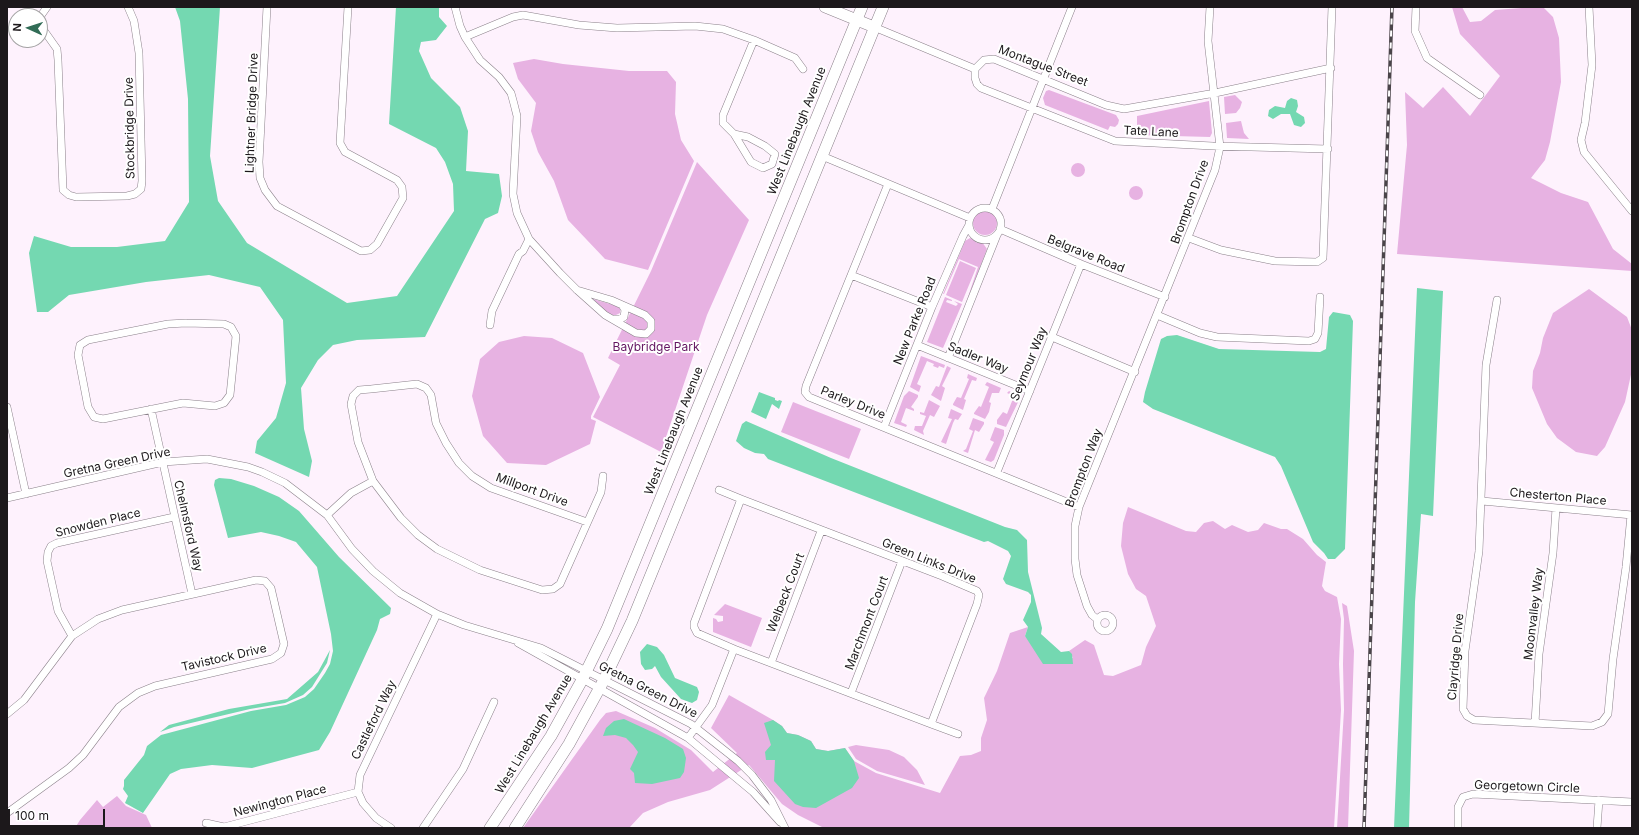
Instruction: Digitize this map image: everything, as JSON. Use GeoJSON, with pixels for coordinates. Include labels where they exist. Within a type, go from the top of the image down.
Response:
{"type":"FeatureCollection","features":[{"type":"Feature","properties":{"kind":"main road"},"geometry":{"type":"LineString","coordinates":[[825,7],[874,27]]}},
{"type":"Feature","properties":{"kind":"main road","name":"West Linebaugh Avenue"},"geometry":{"type":"LineString","coordinates":[[490,828],[547,742],[584,676],[626,586],[862,7]]}},
{"type":"Feature","properties":{"kind":"main road"},"geometry":{"type":"LineString","coordinates":[[515,828],[569,744],[602,685],[658,560],[883,7]]}},
{"type":"Feature","properties":{"kind":"street","name":"Stockbridge Drive"},"geometry":{"type":"LineString","coordinates":[[48,37],[56,49],[58,60],[63,190],[76,198],[127,196],[135,194],[141,189],[142,181],[139,53],[134,21],[128,7]]}},
{"type":"Feature","properties":{"kind":"street","name":"Lightner Bridge Drive"},"geometry":{"type":"LineString","coordinates":[[267,7],[259,162],[260,178],[264,190],[277,206],[361,251],[370,250],[377,244],[402,198],[402,187],[397,180],[345,152],[340,143],[348,7]]}},
{"type":"Feature","properties":{"kind":"street"},"geometry":{"type":"LineString","coordinates":[[456,7],[460,26],[465,37],[480,60],[499,77],[511,93],[517,116],[513,194],[518,213],[529,239],[577,290],[605,315],[639,334],[646,334],[651,329],[651,322],[648,317],[622,305],[577,290]]}},
{"type":"Feature","properties":{"kind":"street"},"geometry":{"type":"LineString","coordinates":[[992,209],[1072,7]]}},
{"type":"Feature","properties":{"kind":"street","name":"Brompton Drive"},"geometry":{"type":"LineString","coordinates":[[1134,372],[1215,170],[1220,147],[1208,41],[1210,7]]}},
{"type":"Feature","properties":{"kind":"street"},"geometry":{"type":"LineString","coordinates":[[1189,238],[1221,250],[1259,259],[1291,262],[1317,262],[1321,260],[1324,254],[1332,7]]}},
{"type":"Feature","properties":{"kind":"street"},"geometry":{"type":"LineString","coordinates":[[1416,7],[1416,31],[1427,58],[1480,95]]}},
{"type":"Feature","properties":{"kind":"street"},"geometry":{"type":"LineString","coordinates":[[1588,7],[1592,65],[1585,123],[1581,140],[1584,152],[1632,210]]}},
{"type":"Feature","properties":{"kind":"street"},"geometry":{"type":"LineString","coordinates":[[465,37],[513,17],[523,15],[579,25],[617,28],[695,26],[723,29],[754,40],[796,58],[803,69]]}},
{"type":"Feature","properties":{"kind":"street"},"geometry":{"type":"LineString","coordinates":[[874,27],[974,69]]}},
{"type":"Feature","properties":{"kind":"street"},"geometry":{"type":"LineString","coordinates":[[734,134],[748,137],[765,146],[775,154],[772,164],[762,168],[751,162],[734,134],[723,123],[723,115],[754,40]]}},
{"type":"Feature","properties":{"kind":"street","name":"Montague Street"},"geometry":{"type":"LineString","coordinates":[[974,69],[984,60],[994,59],[1106,105],[1124,109],[1215,93]]}},
{"type":"Feature","properties":{"kind":"street"},"geometry":{"type":"LineString","coordinates":[[1215,93],[1331,68]]}},
{"type":"Feature","properties":{"kind":"street","name":"Tate Lane"},"geometry":{"type":"LineString","coordinates":[[974,69],[977,84],[981,88],[1115,141],[1220,147],[1328,149]]}},
{"type":"Feature","properties":{"kind":"street"},"geometry":{"type":"LineString","coordinates":[[822,156],[888,184],[969,222]]}},
{"type":"Feature","properties":{"kind":"street","name":"Parley Drive"},"geometry":{"type":"LineString","coordinates":[[888,184],[806,386],[805,392],[809,397],[997,472],[1079,507]]}},
{"type":"Feature","properties":{"kind":"street"},"geometry":{"type":"LineString","coordinates":[[948,358],[999,232],[1001,220],[999,215],[992,209],[981,208],[976,210],[969,222],[970,230],[978,238],[988,240],[999,232]]}},
{"type":"Feature","properties":{"kind":"street","name":"New Parke Road"},"geometry":{"type":"LineString","coordinates":[[884,427],[932,307],[969,222]]}},
{"type":"Feature","properties":{"kind":"street","name":"Belgrave Road"},"geometry":{"type":"LineString","coordinates":[[999,232],[1165,297]]}},
{"type":"Feature","properties":{"kind":"street"},"geometry":{"type":"LineString","coordinates":[[490,325],[492,311],[519,254],[523,251],[529,239]]}},
{"type":"Feature","properties":{"kind":"street","name":"Seymour Way"},"geometry":{"type":"LineString","coordinates":[[997,472],[1081,264]]}},
{"type":"Feature","properties":{"kind":"street"},"geometry":{"type":"LineString","coordinates":[[851,275],[932,307]]}},
{"type":"Feature","properties":{"kind":"street"},"geometry":{"type":"LineString","coordinates":[[1157,315],[1175,324],[1217,337],[1309,341],[1315,339],[1318,333],[1320,297]]}},
{"type":"Feature","properties":{"kind":"street","name":"Clayridge Drive"},"geometry":{"type":"LineString","coordinates":[[1497,300],[1486,365],[1479,551],[1465,651],[1462,709],[1467,716],[1474,720],[1592,726],[1602,722],[1608,714],[1613,659],[1626,567],[1631,515]]}},
{"type":"Feature","properties":{"kind":"street"},"geometry":{"type":"LineString","coordinates":[[614,319],[620,319],[624,316],[625,310],[622,305]]}},
{"type":"Feature","properties":{"kind":"street"},"geometry":{"type":"LineString","coordinates":[[168,324],[224,324],[231,327],[236,336],[230,395],[224,403],[215,406],[183,403],[150,409],[103,419],[94,417],[88,407],[78,355],[80,345],[88,340],[168,324]]}},
{"type":"Feature","properties":{"kind":"street"},"geometry":{"type":"LineString","coordinates":[[1052,337],[1134,372]]}},
{"type":"Feature","properties":{"kind":"street","name":"Sadler Way"},"geometry":{"type":"LineString","coordinates":[[917,345],[1030,391]]}},
{"type":"Feature","properties":{"kind":"street","name":"Brompton Way"},"geometry":{"type":"LineString","coordinates":[[1097,619],[1092,616],[1087,606],[1076,572],[1074,544],[1079,507],[1134,372]]}},
{"type":"Feature","properties":{"kind":"street","name":"Millport Drive"},"geometry":{"type":"LineString","coordinates":[[587,522],[491,488],[472,476],[459,463],[446,443],[436,422],[431,395],[426,388],[417,384],[359,390],[353,396],[351,404],[358,442],[372,481],[401,518],[418,535],[437,549],[480,570],[542,590],[553,589],[560,584],[601,492],[602,476]]}},
{"type":"Feature","properties":{"kind":"street"},"geometry":{"type":"LineString","coordinates":[[7,407],[26,494]]}},
{"type":"Feature","properties":{"kind":"street","name":"Chelmsford Way"},"geometry":{"type":"LineString","coordinates":[[150,409],[192,594]]}},
{"type":"Feature","properties":{"kind":"street","name":"Gretna Green Drive"},"geometry":{"type":"LineString","coordinates":[[7,498],[163,462],[207,459],[248,467],[285,483],[327,515],[352,549],[373,571],[400,593],[437,614],[541,648],[584,676],[602,685],[653,705],[696,728],[738,761],[752,775],[771,800],[783,828]]}},
{"type":"Feature","properties":{"kind":"street"},"geometry":{"type":"LineString","coordinates":[[327,515],[352,493],[372,481]]}},
{"type":"Feature","properties":{"kind":"street","name":"Green Links Drive"},"geometry":{"type":"LineString","coordinates":[[719,490],[821,531],[975,589],[979,595],[977,604],[931,724]]}},
{"type":"Feature","properties":{"kind":"street"},"geometry":{"type":"LineString","coordinates":[[741,499],[694,627],[700,635],[958,734]]}},
{"type":"Feature","properties":{"kind":"street","name":"Chesterton Place"},"geometry":{"type":"LineString","coordinates":[[1482,501],[1631,515]]}},
{"type":"Feature","properties":{"kind":"street","name":"Moonvalley Way"},"geometry":{"type":"LineString","coordinates":[[1535,723],[1539,654],[1553,553],[1556,508]]}},
{"type":"Feature","properties":{"kind":"street","name":"Snowden Place"},"geometry":{"type":"LineString","coordinates":[[72,636],[58,611],[47,561],[48,552],[51,546],[57,542],[174,517]]}},
{"type":"Feature","properties":{"kind":"street","name":"Welbeck Court"},"geometry":{"type":"LineString","coordinates":[[771,663],[821,531]]}},
{"type":"Feature","properties":{"kind":"street","name":"Marchmont Court"},"geometry":{"type":"LineString","coordinates":[[852,693],[902,561]]}},
{"type":"Feature","properties":{"kind":"street","name":"Tavistock Drive"},"geometry":{"type":"LineString","coordinates":[[7,714],[24,700],[72,636],[98,620],[122,610],[256,580],[264,581],[271,588],[284,644],[283,650],[272,659],[171,681],[138,693],[119,707],[83,755],[69,768],[7,813]]}},
{"type":"Feature","properties":{"kind":"street","name":"Castleford Way"},"geometry":{"type":"LineString","coordinates":[[358,792],[360,775],[437,614]]}},
{"type":"Feature","properties":{"kind":"street"},"geometry":{"type":"LineString","coordinates":[[688,738],[716,696],[734,649]]}},
{"type":"Feature","properties":{"kind":"street","name":"Gretna Green Drive"},"geometry":{"type":"LineString","coordinates":[[584,676],[602,685],[648,716],[688,738],[753,792],[783,828]]}},
{"type":"Feature","properties":{"kind":"street"},"geometry":{"type":"LineString","coordinates":[[423,828],[463,769],[494,702]]}},
{"type":"Feature","properties":{"kind":"street"},"geometry":{"type":"LineString","coordinates":[[648,716],[653,705]]}},
{"type":"Feature","properties":{"kind":"street"},"geometry":{"type":"LineString","coordinates":[[358,792],[363,803],[376,818],[391,828]]}},
{"type":"Feature","properties":{"kind":"street","name":"Newington Place"},"geometry":{"type":"LineString","coordinates":[[206,824],[224,827],[358,792]]}},
{"type":"Feature","properties":{"kind":"street","name":"Georgetown Circle"},"geometry":{"type":"LineString","coordinates":[[1458,828],[1458,807],[1463,797],[1474,794],[1632,802]]}},
{"type":"Feature","properties":{"kind":"street"},"geometry":{"type":"LineString","coordinates":[[1597,828],[1599,800]]}},
{"type":"Feature","properties":{"kind":"green space"},"geometry":{"type":"Polygon","coordinates":[[[1452,7],[1462,7],[1470,22],[1481,21],[1495,10],[1535,7],[1543,7],[1553,17],[1559,38],[1561,82],[1550,142],[1545,160],[1531,178],[1561,193],[1588,202],[1613,249],[1632,264],[1632,271],[1397,254],[1407,145],[1405,92],[1423,108],[1443,87],[1470,116],[1500,76],[1460,34],[1452,7]]]}},
{"type":"Feature","properties":{"kind":"green space"},"geometry":{"type":"Polygon","coordinates":[[[534,59],[563,64],[629,71],[667,71],[676,82],[675,114],[681,140],[694,161],[648,270],[605,259],[568,220],[554,181],[538,152],[531,131],[536,103],[518,79],[513,63],[534,59]]]}},
{"type":"Feature","properties":{"kind":"green space"},"geometry":{"type":"Polygon","coordinates":[[[1049,90],[1116,115],[1119,120],[1118,124],[1115,127],[1110,126],[1108,130],[1045,105],[1043,98],[1046,91],[1049,90]]]}},
{"type":"Feature","properties":{"kind":"green space"},"geometry":{"type":"Polygon","coordinates":[[[1235,95],[1242,102],[1240,108],[1236,113],[1225,114],[1224,97],[1235,95]]]}},
{"type":"Feature","properties":{"kind":"green space"},"geometry":{"type":"Polygon","coordinates":[[[1209,101],[1212,133],[1210,137],[1137,135],[1137,116],[1209,101]]]}},
{"type":"Feature","properties":{"kind":"green space"},"geometry":{"type":"Polygon","coordinates":[[[1241,121],[1244,133],[1249,139],[1227,138],[1226,123],[1241,121]]]}},
{"type":"Feature","properties":{"kind":"green space","name":"Baybridge Park"},"geometry":{"type":"Polygon","coordinates":[[[697,162],[749,220],[707,315],[661,452],[593,417],[620,365],[608,358],[651,271],[697,162]]]}},
{"type":"Feature","properties":{"kind":"green space"},"geometry":{"type":"Polygon","coordinates":[[[1075,163],[1081,163],[1085,167],[1085,173],[1081,177],[1075,177],[1071,173],[1071,167],[1075,163]]]}},
{"type":"Feature","properties":{"kind":"green space"},"geometry":{"type":"Polygon","coordinates":[[[1133,186],[1139,186],[1143,190],[1143,196],[1139,200],[1133,200],[1129,196],[1129,190],[1133,186]]]}},
{"type":"Feature","properties":{"kind":"green space"},"geometry":{"type":"Polygon","coordinates":[[[985,211],[994,214],[997,223],[994,232],[985,235],[976,232],[973,223],[976,214],[985,211]]]}},
{"type":"Feature","properties":{"kind":"green space"},"geometry":{"type":"Polygon","coordinates":[[[970,238],[977,243],[982,242],[987,249],[966,303],[978,267],[959,259],[943,294],[965,241],[970,238]]]}},
{"type":"Feature","properties":{"kind":"green space"},"geometry":{"type":"Polygon","coordinates":[[[960,261],[976,268],[962,302],[946,295],[960,261]]]}},
{"type":"Feature","properties":{"kind":"green space"},"geometry":{"type":"Polygon","coordinates":[[[1589,289],[1627,317],[1632,330],[1632,370],[1625,402],[1605,447],[1597,456],[1576,452],[1557,438],[1547,424],[1532,388],[1533,371],[1540,353],[1543,338],[1553,313],[1589,289]]]}},
{"type":"Feature","properties":{"kind":"green space"},"geometry":{"type":"Polygon","coordinates":[[[945,297],[952,300],[947,300],[946,302],[956,306],[958,304],[954,301],[962,304],[943,348],[927,342],[945,297]]]}},
{"type":"Feature","properties":{"kind":"green space"},"geometry":{"type":"Polygon","coordinates":[[[593,299],[617,306],[620,308],[620,313],[614,316],[605,311],[593,299]]]}},
{"type":"Feature","properties":{"kind":"green space"},"geometry":{"type":"Polygon","coordinates":[[[524,336],[552,338],[583,353],[600,397],[591,416],[591,419],[596,421],[590,444],[546,465],[507,463],[483,436],[472,396],[480,359],[499,342],[524,336]]]}},
{"type":"Feature","properties":{"kind":"green space"},"geometry":{"type":"Polygon","coordinates":[[[921,356],[945,365],[944,368],[939,366],[938,368],[933,366],[934,364],[927,361],[917,384],[921,386],[919,392],[910,387],[921,356]]]}},
{"type":"Feature","properties":{"kind":"green space"},"geometry":{"type":"Polygon","coordinates":[[[947,366],[951,368],[942,386],[945,388],[941,401],[931,395],[936,386],[939,387],[947,366]]]}},
{"type":"Feature","properties":{"kind":"green space"},"geometry":{"type":"Polygon","coordinates":[[[968,374],[977,378],[976,381],[972,380],[964,399],[966,400],[963,410],[953,404],[957,397],[961,398],[969,379],[967,378],[968,374]]]}},
{"type":"Feature","properties":{"kind":"green space"},"geometry":{"type":"Polygon","coordinates":[[[987,382],[1001,388],[999,393],[992,393],[989,402],[991,403],[989,412],[985,419],[974,413],[979,406],[981,407],[989,387],[985,385],[987,382]]]}},
{"type":"Feature","properties":{"kind":"green space"},"geometry":{"type":"Polygon","coordinates":[[[909,391],[918,395],[918,397],[911,407],[914,411],[906,408],[901,422],[907,425],[906,427],[894,423],[904,396],[909,391]]]}},
{"type":"Feature","properties":{"kind":"green space"},"geometry":{"type":"Polygon","coordinates":[[[1009,391],[1021,396],[1006,427],[997,424],[997,420],[1003,412],[1007,414],[1014,396],[1007,393],[1009,391]]]}},
{"type":"Feature","properties":{"kind":"green space"},"geometry":{"type":"Polygon","coordinates":[[[929,400],[940,406],[934,417],[930,415],[923,431],[924,435],[914,430],[915,426],[922,426],[926,416],[920,414],[920,412],[924,413],[929,400]]]}},
{"type":"Feature","properties":{"kind":"green space"},"geometry":{"type":"Polygon","coordinates":[[[793,402],[861,429],[849,459],[781,432],[793,402]]]}},
{"type":"Feature","properties":{"kind":"green space"},"geometry":{"type":"Polygon","coordinates":[[[951,409],[962,414],[958,420],[955,419],[946,444],[941,442],[952,419],[948,418],[951,409]]]}},
{"type":"Feature","properties":{"kind":"green space"},"geometry":{"type":"Polygon","coordinates":[[[973,418],[984,422],[984,424],[979,432],[975,430],[968,453],[963,451],[966,449],[973,431],[969,429],[973,418]]]}},
{"type":"Feature","properties":{"kind":"green space"},"geometry":{"type":"Polygon","coordinates":[[[995,427],[1004,430],[1004,435],[994,460],[991,462],[985,460],[994,442],[990,440],[995,427]]]}},
{"type":"Feature","properties":{"kind":"green space"},"geometry":{"type":"Polygon","coordinates":[[[1128,507],[1186,531],[1196,532],[1204,523],[1213,521],[1225,529],[1232,525],[1248,532],[1258,530],[1264,523],[1281,529],[1287,529],[1303,539],[1317,555],[1326,562],[1322,586],[1325,591],[1337,597],[1341,619],[1339,664],[1341,710],[1334,828],[824,828],[798,815],[782,804],[749,765],[710,790],[668,802],[643,813],[629,828],[523,828],[606,713],[616,711],[655,728],[691,750],[713,772],[737,753],[711,728],[729,695],[773,720],[782,726],[787,733],[798,735],[811,741],[816,749],[828,751],[845,748],[854,761],[876,773],[940,793],[960,756],[971,755],[981,751],[981,738],[987,720],[984,698],[997,671],[1010,633],[1028,627],[1025,636],[1073,658],[1069,651],[1085,640],[1094,645],[1104,675],[1113,676],[1141,665],[1146,647],[1156,626],[1146,596],[1136,589],[1128,574],[1121,546],[1123,523],[1128,507]]]}},
{"type":"Feature","properties":{"kind":"green space"},"geometry":{"type":"Polygon","coordinates":[[[1342,603],[1347,606],[1354,651],[1348,828],[1337,828],[1344,710],[1344,619],[1342,603]]]}},
{"type":"Feature","properties":{"kind":"green space"},"geometry":{"type":"Polygon","coordinates":[[[725,604],[762,618],[751,647],[713,632],[713,618],[718,622],[723,621],[723,616],[714,615],[725,604]]]}},
{"type":"Feature","properties":{"kind":"green space"},"geometry":{"type":"Polygon","coordinates":[[[856,745],[889,750],[904,757],[917,770],[925,785],[877,771],[856,759],[848,747],[856,745]]]}},
{"type":"Feature","properties":{"kind":"green space"},"geometry":{"type":"Polygon","coordinates":[[[117,796],[126,806],[146,815],[152,828],[75,828],[97,800],[103,807],[117,796]]]}},
{"type":"Feature","properties":{"kind":"shaded area"},"geometry":{"type":"Polygon","coordinates":[[[175,7],[220,7],[210,156],[218,201],[247,243],[347,303],[397,296],[454,211],[453,184],[445,162],[436,148],[389,124],[396,7],[439,7],[439,17],[447,26],[436,40],[421,42],[419,51],[431,78],[460,107],[468,131],[466,171],[499,174],[502,196],[498,213],[485,219],[425,337],[357,340],[333,345],[318,360],[301,388],[304,429],[312,461],[309,477],[255,453],[257,441],[276,418],[286,383],[283,320],[260,287],[209,275],[146,282],[69,295],[48,312],[37,312],[29,253],[34,236],[71,247],[117,247],[165,241],[189,202],[188,99],[180,21],[175,7]]]}},
{"type":"Feature","properties":{"kind":"shaded area"},"geometry":{"type":"Polygon","coordinates":[[[1291,98],[1297,100],[1298,106],[1296,112],[1304,117],[1305,123],[1301,127],[1294,125],[1290,114],[1281,114],[1273,119],[1268,116],[1269,110],[1275,106],[1285,108],[1287,101],[1291,98]]]}},
{"type":"Feature","properties":{"kind":"shaded area"},"geometry":{"type":"Polygon","coordinates":[[[1417,288],[1443,291],[1433,516],[1421,514],[1415,602],[1409,828],[1394,828],[1417,288]]]}},
{"type":"Feature","properties":{"kind":"shaded area"},"geometry":{"type":"Polygon","coordinates":[[[1333,312],[1350,315],[1353,321],[1345,549],[1335,559],[1328,559],[1313,542],[1281,466],[1275,457],[1153,409],[1143,402],[1161,339],[1167,336],[1177,335],[1219,349],[1320,352],[1326,349],[1329,317],[1333,312]]]}},
{"type":"Feature","properties":{"kind":"shaded area"},"geometry":{"type":"Polygon","coordinates":[[[759,392],[775,398],[775,400],[782,401],[779,409],[772,404],[766,419],[751,412],[759,392]]]}},
{"type":"Feature","properties":{"kind":"shaded area"},"geometry":{"type":"Polygon","coordinates":[[[746,421],[831,458],[1005,527],[1017,530],[1027,540],[1028,572],[1042,628],[1041,634],[1061,652],[1069,651],[1072,654],[1073,664],[1043,664],[1025,636],[1028,627],[1023,620],[1031,602],[1031,595],[1028,592],[1006,584],[1003,579],[1011,556],[1008,551],[988,541],[984,542],[768,459],[764,454],[755,453],[744,448],[736,441],[742,424],[746,421]]]}},
{"type":"Feature","properties":{"kind":"shaded area"},"geometry":{"type":"Polygon","coordinates":[[[219,478],[231,479],[254,486],[279,497],[299,511],[339,557],[391,608],[390,614],[380,619],[377,630],[330,732],[319,750],[252,768],[212,765],[181,769],[170,774],[143,813],[125,803],[128,796],[123,789],[124,780],[144,755],[147,746],[161,735],[251,711],[286,705],[305,697],[314,689],[325,673],[330,664],[333,651],[331,634],[317,567],[296,542],[279,536],[261,532],[228,538],[214,485],[215,480],[219,478]]]}},
{"type":"Feature","properties":{"kind":"shaded area"},"geometry":{"type":"Polygon","coordinates":[[[647,644],[657,647],[664,655],[675,678],[697,687],[699,692],[697,700],[692,703],[681,699],[661,677],[655,666],[652,669],[645,670],[641,664],[640,652],[647,644]]]}},
{"type":"Feature","properties":{"kind":"shaded area"},"geometry":{"type":"Polygon","coordinates":[[[330,650],[327,663],[312,687],[303,695],[285,703],[250,709],[174,727],[160,732],[169,725],[229,709],[287,699],[318,672],[330,650]]]}},
{"type":"Feature","properties":{"kind":"shaded area"},"geometry":{"type":"Polygon","coordinates":[[[624,719],[665,738],[683,749],[686,758],[684,772],[680,778],[652,784],[635,783],[634,773],[630,769],[638,752],[626,738],[615,735],[603,736],[606,728],[614,721],[624,719]]]}},
{"type":"Feature","properties":{"kind":"shaded area"},"geometry":{"type":"Polygon","coordinates":[[[773,720],[782,726],[787,733],[798,735],[811,741],[816,749],[828,751],[845,748],[854,761],[859,778],[852,788],[816,808],[803,807],[795,804],[774,781],[775,760],[766,760],[765,752],[771,745],[764,723],[773,720]]]}},
{"type":"Feature","properties":{"kind":"railway"},"geometry":{"type":"LineString","coordinates":[[1364,828],[1392,7]]}}]}
